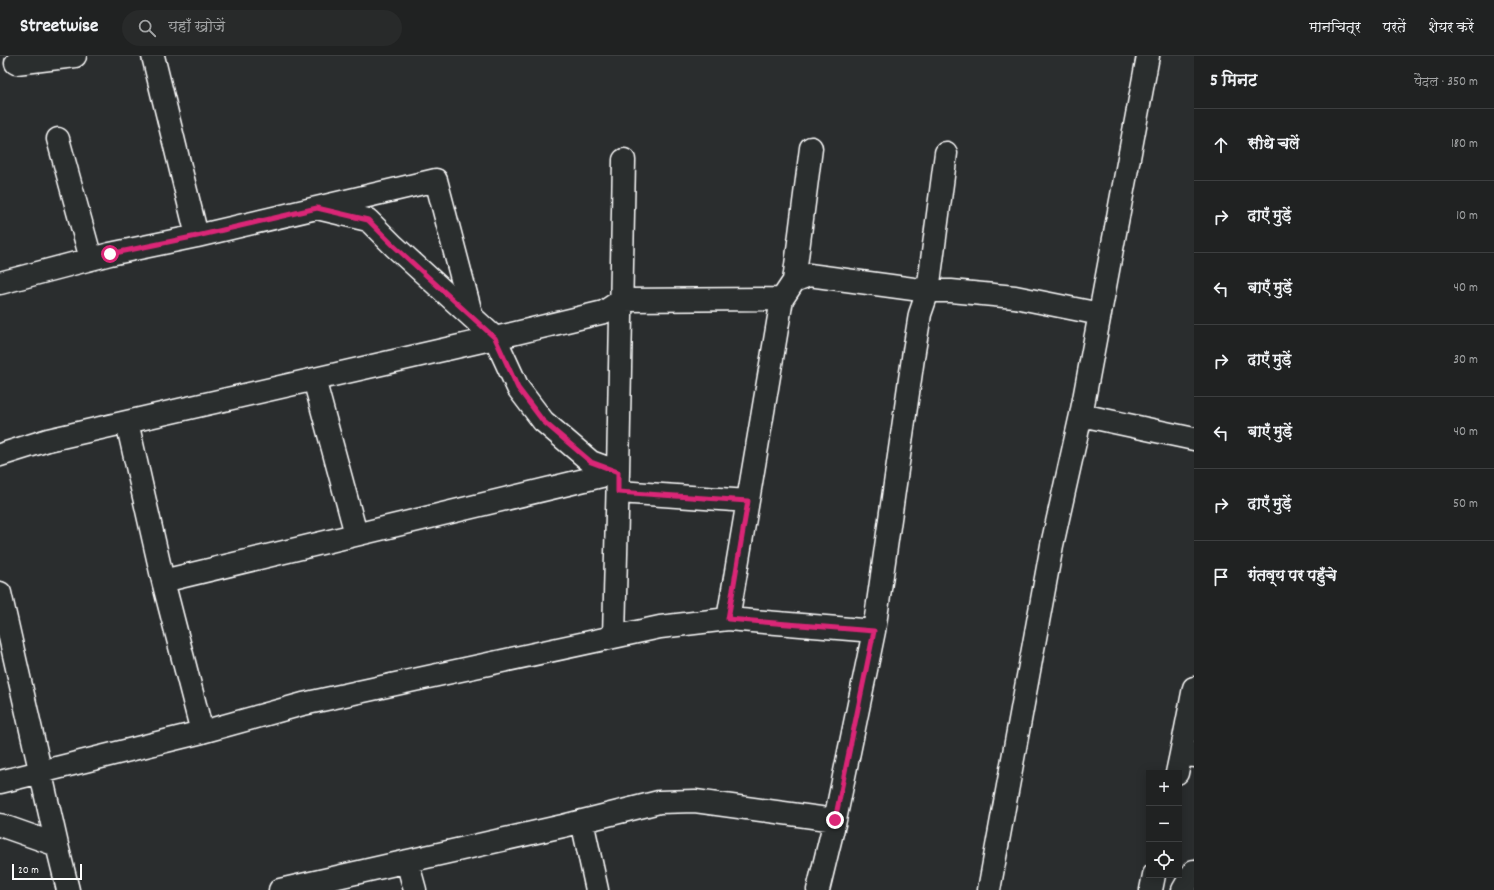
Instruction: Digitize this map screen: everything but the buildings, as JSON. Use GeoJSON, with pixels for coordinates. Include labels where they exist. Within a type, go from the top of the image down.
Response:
{"type":"FeatureCollection","features":[{"type":"Feature","properties":{"kind":"street"},"geometry":{"type":"LineString","coordinates":[[10,62],[75,56]]}},
{"type":"Feature","properties":{"kind":"street"},"geometry":{"type":"LineString","coordinates":[[153,56],[197,236]]}},
{"type":"Feature","properties":{"kind":"street"},"geometry":{"type":"LineString","coordinates":[[988,890],[1052,544],[1081,415],[1148,56]]}},
{"type":"Feature","properties":{"kind":"street"},"geometry":{"type":"LineString","coordinates":[[58,139],[91,259]]}},
{"type":"Feature","properties":{"kind":"street"},"geometry":{"type":"LineString","coordinates":[[728,619],[782,299],[794,281],[811,148]]}},
{"type":"Feature","properties":{"kind":"street"},"geometry":{"type":"LineString","coordinates":[[818,890],[835,820],[874,631],[916,336],[920,314],[928,291],[946,152]]}},
{"type":"Feature","properties":{"kind":"street"},"geometry":{"type":"LineString","coordinates":[[614,637],[624,160]]}},
{"type":"Feature","properties":{"kind":"street"},"geometry":{"type":"LineString","coordinates":[[0,283],[91,259],[197,236],[436,180],[472,317]]}},
{"type":"Feature","properties":{"kind":"street"},"geometry":{"type":"LineString","coordinates":[[317,208],[368,220],[394,246],[495,338],[518,388],[543,421],[591,462],[618,482]]}},
{"type":"Feature","properties":{"kind":"street"},"geometry":{"type":"LineString","coordinates":[[794,281],[809,275],[928,291],[951,291],[1015,297],[1100,314]]}},
{"type":"Feature","properties":{"kind":"street"},"geometry":{"type":"LineString","coordinates":[[0,455],[48,440],[604,312],[622,300],[782,299]]}},
{"type":"Feature","properties":{"kind":"street"},"geometry":{"type":"LineString","coordinates":[[314,379],[356,534]]}},
{"type":"Feature","properties":{"kind":"street"},"geometry":{"type":"LineString","coordinates":[[1081,415],[1194,440]]}},
{"type":"Feature","properties":{"kind":"street"},"geometry":{"type":"LineString","coordinates":[[127,422],[163,580],[202,732]]}},
{"type":"Feature","properties":{"kind":"street"},"geometry":{"type":"LineString","coordinates":[[163,580],[356,534],[618,482],[748,501]]}},
{"type":"Feature","properties":{"kind":"street"},"geometry":{"type":"LineString","coordinates":[[0,594],[68,890]]}},
{"type":"Feature","properties":{"kind":"street"},"geometry":{"type":"LineString","coordinates":[[0,782],[202,732],[303,704],[660,627],[728,619],[874,631]]}},
{"type":"Feature","properties":{"kind":"street"},"geometry":{"type":"LineString","coordinates":[[1184,761],[1194,688]]}},
{"type":"Feature","properties":{"kind":"street"},"geometry":{"type":"LineString","coordinates":[[280,890],[659,802],[695,801],[835,820]]}},
{"type":"Feature","properties":{"kind":"street"},"geometry":{"type":"LineString","coordinates":[[582,821],[597,890]]}},
{"type":"Feature","properties":{"kind":"street"},"geometry":{"type":"LineString","coordinates":[[0,825],[57,845]]}},
{"type":"Feature","properties":{"kind":"street"},"geometry":{"type":"LineString","coordinates":[[407,861],[415,890]]}},
{"type":"Feature","properties":{"kind":"street"},"geometry":{"type":"LineString","coordinates":[[1183,890],[1194,871]]}},
{"type":"Feature","properties":{"kind":"street"},"geometry":{"type":"LineString","coordinates":[[1151,890],[1153,878]]}},
{"type":"Feature","properties":{"kind":"route"},"geometry":{"type":"LineString","coordinates":[[110,254],[197,236],[317,208],[368,220],[394,246],[495,338],[518,388],[543,421],[591,462],[618,472],[618,492],[748,501],[728,619],[874,631],[835,820]]}}]}
